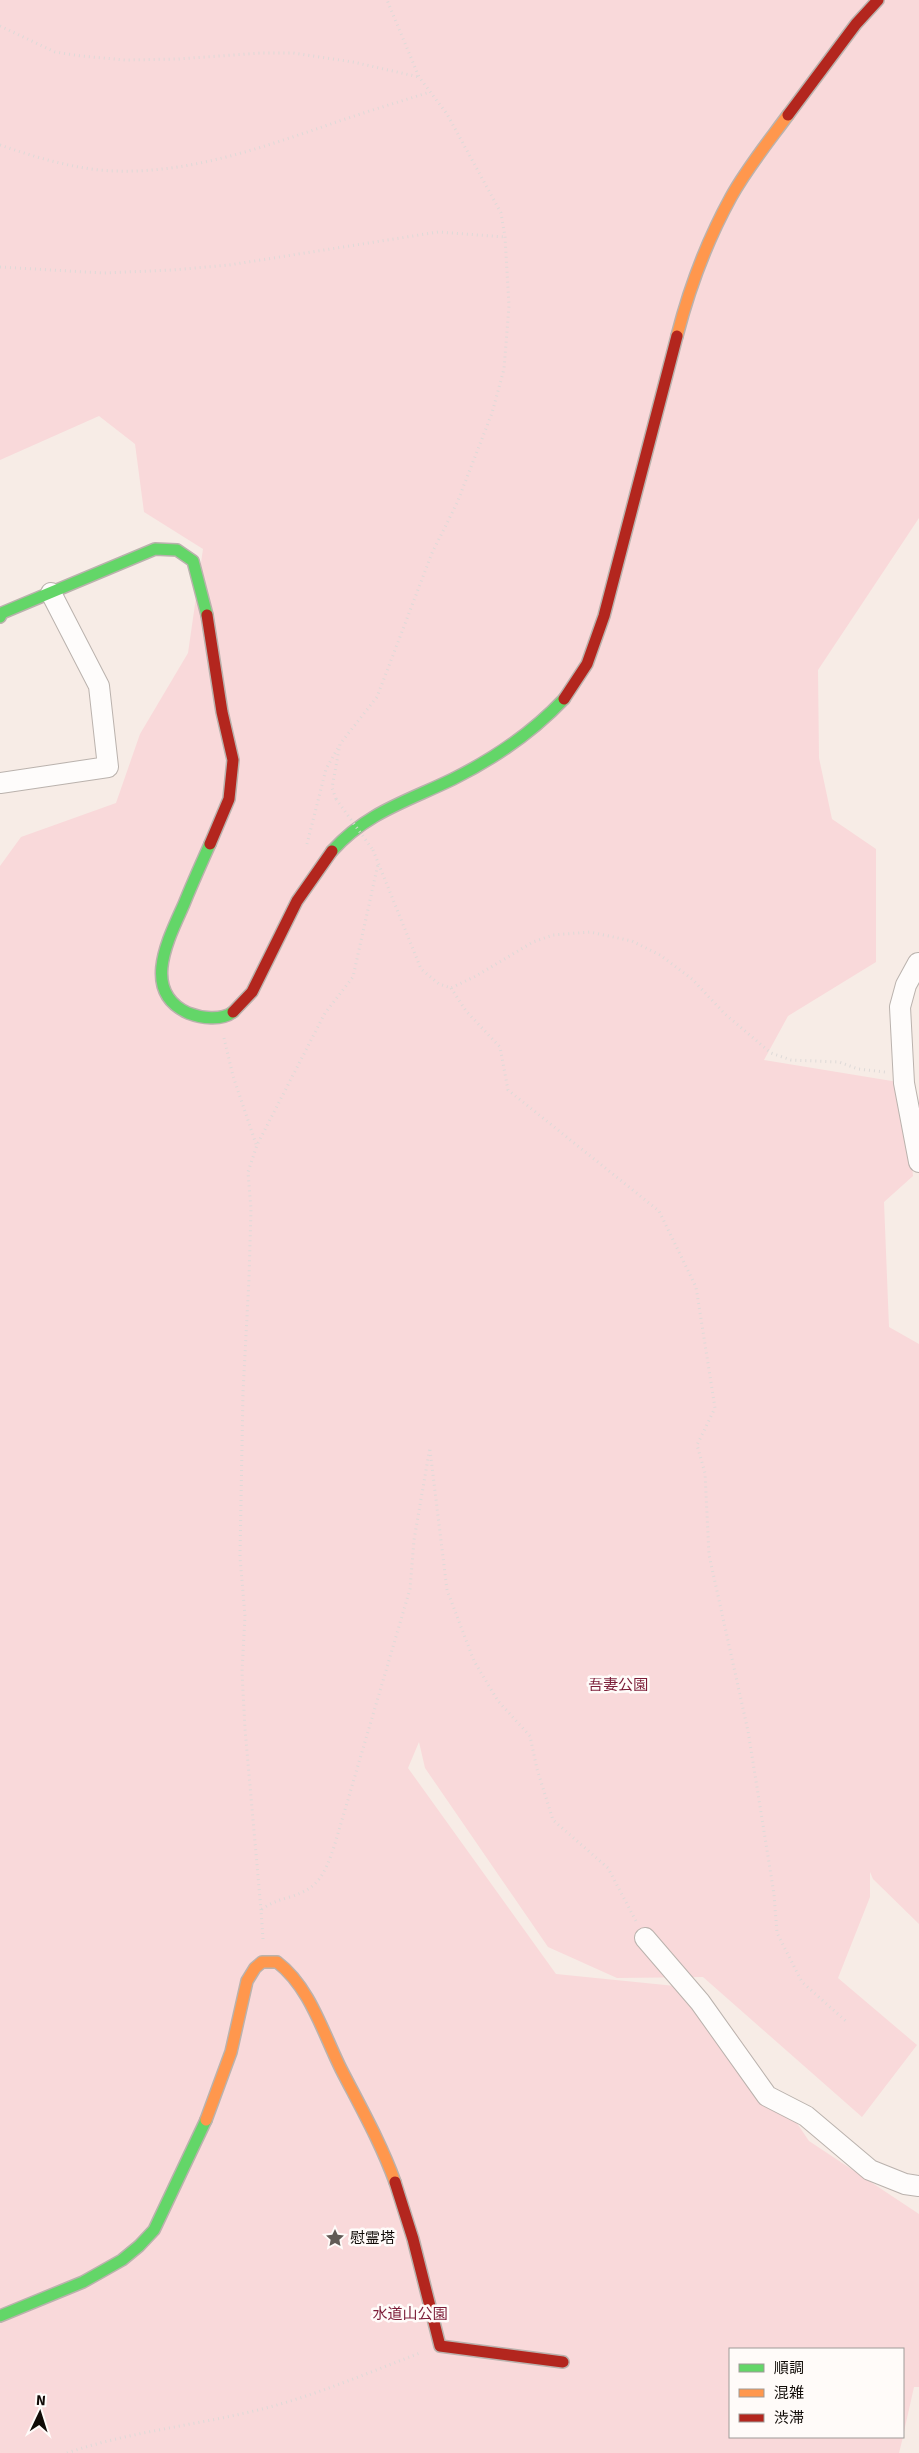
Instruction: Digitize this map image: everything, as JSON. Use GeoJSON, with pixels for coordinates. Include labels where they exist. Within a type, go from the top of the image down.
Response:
{"type":"FeatureCollection","features":[{"type":"Feature","properties":{"kind":"street"},"geometry":{"type":"LineString","coordinates":[[0,616],[2,613],[155,549],[176,550],[194,562],[204,598],[222,712],[233,760],[232,778],[230,799],[161,960],[163,988],[169,998],[186,1012],[208,1017],[232,1014],[257,985],[304,889],[348,834],[367,819],[395,803],[431,789],[475,767],[531,733],[556,708],[579,679],[591,654],[604,616],[684,310],[707,251],[731,197],[754,161],[856,24],[878,0]]}},
{"type":"Feature","properties":{"kind":"street"},"geometry":{"type":"LineString","coordinates":[[0,783],[108,767],[99,686],[51,593]]}},
{"type":"Feature","properties":{"kind":"street"},"geometry":{"type":"LineString","coordinates":[[918,963],[906,985],[900,1007],[904,1075],[919,1162]]}},
{"type":"Feature","properties":{"kind":"street"},"geometry":{"type":"LineString","coordinates":[[645,1938],[700,2002],[768,2096],[806,2116],[870,2170],[905,2184],[919,2186]]}},
{"type":"Feature","properties":{"kind":"street"},"geometry":{"type":"LineString","coordinates":[[0,2316],[99,2273],[127,2258],[142,2245],[154,2230],[212,2108],[231,2052],[246,1981],[258,1964],[268,1959],[277,1962],[285,1968],[295,1981],[317,2019],[344,2075],[367,2116],[393,2176],[403,2207],[413,2240],[428,2312],[440,2346],[563,2362]]}},
{"type":"Feature","properties":{"kind":"path"},"geometry":{"type":"LineString","coordinates":[[307,846],[307,836],[326,769],[340,744],[377,697],[432,553],[457,504],[492,413],[504,369],[509,306],[505,237],[501,213],[447,114],[419,77],[387,0]]}},
{"type":"Feature","properties":{"kind":"path"},"geometry":{"type":"LineString","coordinates":[[0,26],[55,52],[81,56],[125,60],[178,59],[261,53],[293,54],[353,62],[419,77]]}},
{"type":"Feature","properties":{"kind":"path"},"geometry":{"type":"LineString","coordinates":[[0,144],[42,160],[99,170],[134,171],[179,167],[221,159],[430,92]]}},
{"type":"Feature","properties":{"kind":"path"},"geometry":{"type":"LineString","coordinates":[[0,267],[103,273],[173,270],[229,265],[438,232],[505,237]]}},
{"type":"Feature","properties":{"kind":"path"},"geometry":{"type":"LineString","coordinates":[[340,744],[332,788],[336,799],[372,850],[421,969],[439,984],[450,988],[466,1011],[500,1047],[508,1090],[659,1211],[696,1287],[715,1408],[697,1444],[705,1473],[709,1555],[748,1730],[774,1894],[777,1933],[802,1982],[848,2023]]}},
{"type":"Feature","properties":{"kind":"path"},"geometry":{"type":"LineString","coordinates":[[268,1959],[261,1933],[262,1910],[245,1729],[242,1672],[245,1616],[240,1557],[243,1392],[251,1209],[248,1172],[257,1145],[325,1013],[353,977],[378,864]]}},
{"type":"Feature","properties":{"kind":"path"},"geometry":{"type":"LineString","coordinates":[[450,988],[476,976],[533,942],[553,935],[590,932],[632,941],[660,955],[692,979],[725,1014],[771,1053],[792,1060],[839,1062],[858,1069],[904,1075]]}},
{"type":"Feature","properties":{"kind":"path"},"geometry":{"type":"LineString","coordinates":[[232,1014],[231,1026],[223,1033],[233,1076],[257,1145]]}},
{"type":"Feature","properties":{"kind":"path"},"geometry":{"type":"LineString","coordinates":[[262,1910],[268,1905],[303,1892],[317,1883],[326,1869],[410,1589],[414,1540],[430,1447],[447,1590],[474,1661],[498,1701],[530,1736],[552,1820],[608,1868],[645,1938]]}},
{"type":"Feature","properties":{"kind":"path"},"geometry":{"type":"LineString","coordinates":[[67,2453],[101,2441],[129,2437],[267,2408],[440,2346]]}},
{"type":"Feature","properties":{"kind":"green space"},"geometry":{"type":"Polygon","coordinates":[[[0,0],[919,0],[919,518],[818,670],[819,758],[832,819],[876,849],[876,962],[788,1016],[764,1060],[904,1083],[913,1176],[884,1202],[889,1327],[919,1344],[919,1924],[873,1879],[870,1872],[870,1897],[838,1978],[917,2045],[862,2117],[703,1977],[617,1978],[548,1947],[425,1768],[419,1742],[408,1768],[556,1974],[695,1988],[735,2032],[809,2141],[919,2214],[919,2387],[914,2387],[904,2432],[904,2348],[729,2348],[729,2438],[903,2438],[899,2453],[0,2453],[0,866],[21,837],[116,803],[140,734],[188,653],[203,549],[144,512],[135,444],[99,416],[0,460],[0,0]]]}},
{"type":"Feature","properties":{"kind":"traffic: fast"},"geometry":{"type":"LineString","coordinates":[[0,617],[2,613],[155,549],[177,550],[193,561],[207,615]]}},
{"type":"Feature","properties":{"kind":"traffic: fast"},"geometry":{"type":"LineString","coordinates":[[332,851],[359,826],[374,817],[453,779],[512,744],[539,723],[564,699]]}},
{"type":"Feature","properties":{"kind":"traffic: fast"},"geometry":{"type":"LineString","coordinates":[[210,844],[166,948],[162,963],[162,978],[165,991],[173,1003],[188,1013],[217,1018],[233,1012]]}},
{"type":"Feature","properties":{"kind":"traffic: fast"},"geometry":{"type":"LineString","coordinates":[[0,2316],[83,2282],[122,2260],[139,2246],[154,2230],[206,2120]]}},
{"type":"Feature","properties":{"kind":"traffic: slow"},"geometry":{"type":"LineString","coordinates":[[677,336],[687,300],[700,265],[731,197],[758,155],[788,115]]}},
{"type":"Feature","properties":{"kind":"traffic: slow"},"geometry":{"type":"LineString","coordinates":[[206,2120],[231,2052],[247,1981],[255,1968],[262,1962],[277,1962],[298,1984],[315,2011],[341,2069],[377,2139],[395,2182]]}},
{"type":"Feature","properties":{"kind":"traffic: jam"},"geometry":{"type":"LineString","coordinates":[[788,115],[856,24],[878,0]]}},
{"type":"Feature","properties":{"kind":"traffic: jam"},"geometry":{"type":"LineString","coordinates":[[564,699],[587,664],[604,616],[677,336]]}},
{"type":"Feature","properties":{"kind":"traffic: jam"},"geometry":{"type":"LineString","coordinates":[[207,615],[222,712],[233,760],[229,799],[210,844]]}},
{"type":"Feature","properties":{"kind":"traffic: jam"},"geometry":{"type":"LineString","coordinates":[[233,1012],[252,992],[297,901],[332,851]]}},
{"type":"Feature","properties":{"kind":"traffic: jam"},"geometry":{"type":"LineString","coordinates":[[395,2182],[413,2239],[440,2346],[563,2362]]}},
{"type":"Feature","properties":{"kind":"place","name":"慰霊塔"},"geometry":{"type":"Point","coordinates":[335,2238]}},
{"type":"Feature","properties":{"kind":"park label","name":"吾妻公園"},"geometry":{"type":"Point","coordinates":[618,1685]}},
{"type":"Feature","properties":{"kind":"park label","name":"水道山公園"},"geometry":{"type":"Point","coordinates":[410,2314]}}]}
